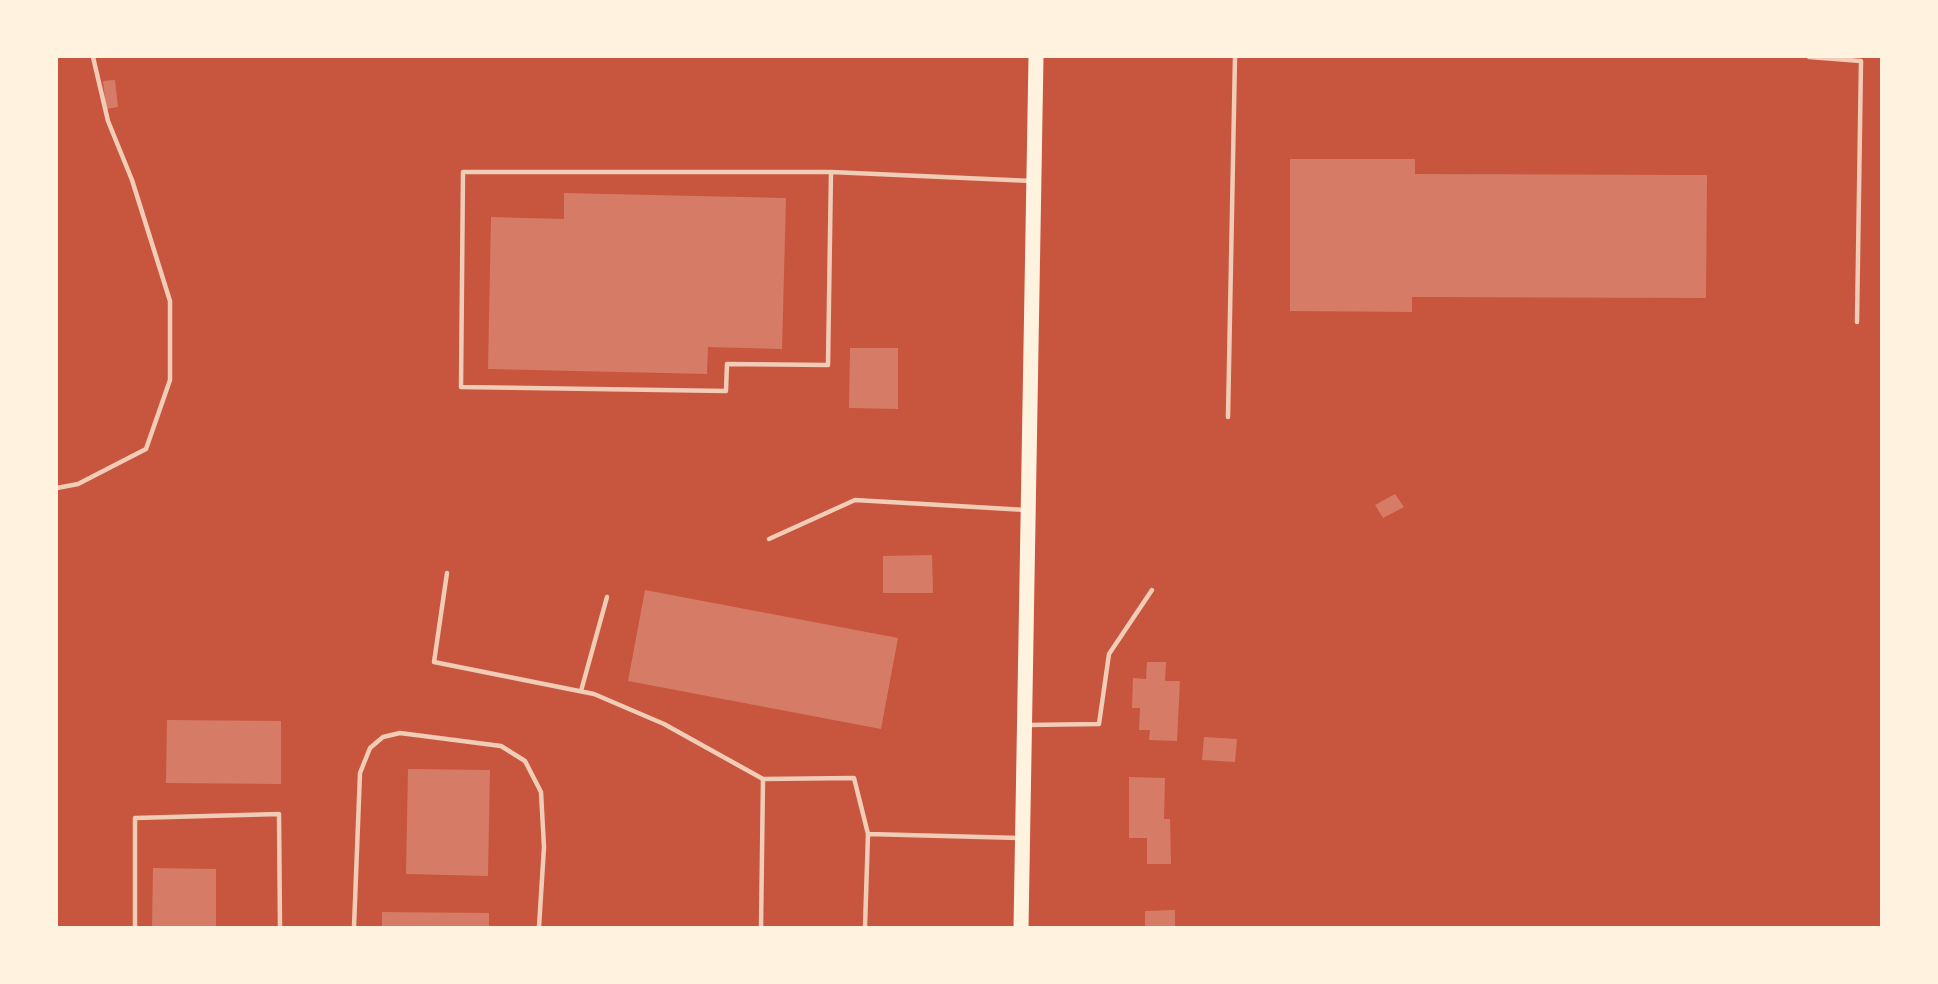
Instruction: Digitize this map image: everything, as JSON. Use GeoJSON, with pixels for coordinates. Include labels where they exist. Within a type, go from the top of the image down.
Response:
{"type":"FeatureCollection","features":[{"type":"Feature","properties":{"kind":"main road"},"geometry":{"type":"LineString","coordinates":[[1021,927],[1035,57]]}},
{"type":"Feature","properties":{"kind":"lane"},"geometry":{"type":"LineString","coordinates":[[57,488],[78,484],[146,449],[170,380],[170,301],[132,180],[108,121],[93,57]]}},
{"type":"Feature","properties":{"kind":"lane"},"geometry":{"type":"LineString","coordinates":[[1228,417],[1235,57]]}},
{"type":"Feature","properties":{"kind":"lane"},"geometry":{"type":"LineString","coordinates":[[1809,57],[1861,61],[1857,322]]}},
{"type":"Feature","properties":{"kind":"lane"},"geometry":{"type":"LineString","coordinates":[[831,172],[828,365],[727,364],[726,391],[461,387],[463,172],[831,172],[1034,181]]}},
{"type":"Feature","properties":{"kind":"lane"},"geometry":{"type":"LineString","coordinates":[[769,539],[855,500],[1029,510]]}},
{"type":"Feature","properties":{"kind":"lane"},"geometry":{"type":"LineString","coordinates":[[447,573],[435,662],[594,694],[664,724],[763,779],[854,778],[868,834],[866,927]]}},
{"type":"Feature","properties":{"kind":"lane"},"geometry":{"type":"LineString","coordinates":[[1024,725],[1099,724],[1109,654],[1152,590]]}},
{"type":"Feature","properties":{"kind":"lane"},"geometry":{"type":"LineString","coordinates":[[581,691],[607,597]]}},
{"type":"Feature","properties":{"kind":"lane"},"geometry":{"type":"LineString","coordinates":[[354,927],[360,773],[370,748],[383,737],[400,733],[501,746],[525,761],[540,792],[544,847],[539,927]]}},
{"type":"Feature","properties":{"kind":"lane"},"geometry":{"type":"LineString","coordinates":[[761,927],[763,779]]}},
{"type":"Feature","properties":{"kind":"lane"},"geometry":{"type":"LineString","coordinates":[[135,927],[135,818],[279,814],[280,927]]}},
{"type":"Feature","properties":{"kind":"lane"},"geometry":{"type":"LineString","coordinates":[[868,834],[1022,838]]}},
{"type":"Feature","properties":{"kind":"building"},"geometry":{"type":"Polygon","coordinates":[[[115,80],[118,107],[106,109],[103,81],[115,80]]]}},
{"type":"Feature","properties":{"kind":"building"},"geometry":{"type":"Polygon","coordinates":[[[1290,159],[1415,159],[1415,174],[1707,175],[1706,298],[1412,297],[1412,312],[1290,311],[1290,159]]]}},
{"type":"Feature","properties":{"kind":"building"},"geometry":{"type":"Polygon","coordinates":[[[564,193],[786,198],[782,349],[708,347],[707,374],[488,369],[491,217],[564,219],[564,193]]]}},
{"type":"Feature","properties":{"kind":"building"},"geometry":{"type":"Polygon","coordinates":[[[850,348],[898,348],[898,409],[849,408],[850,348]]]}},
{"type":"Feature","properties":{"kind":"building"},"geometry":{"type":"Polygon","coordinates":[[[1395,494],[1404,507],[1383,518],[1375,505],[1395,494]]]}},
{"type":"Feature","properties":{"kind":"building"},"geometry":{"type":"Polygon","coordinates":[[[932,555],[933,593],[883,593],[883,556],[932,555]]]}},
{"type":"Feature","properties":{"kind":"building"},"geometry":{"type":"Polygon","coordinates":[[[645,590],[898,638],[881,729],[628,681],[645,590]]]}},
{"type":"Feature","properties":{"kind":"building"},"geometry":{"type":"Polygon","coordinates":[[[1147,662],[1166,662],[1165,681],[1180,681],[1177,741],[1149,740],[1150,730],[1139,730],[1140,708],[1132,708],[1133,678],[1146,679],[1147,662]]]}},
{"type":"Feature","properties":{"kind":"building"},"geometry":{"type":"Polygon","coordinates":[[[167,720],[281,721],[281,784],[166,783],[167,720]]]}},
{"type":"Feature","properties":{"kind":"building"},"geometry":{"type":"Polygon","coordinates":[[[1204,737],[1237,739],[1235,762],[1202,760],[1204,737]]]}},
{"type":"Feature","properties":{"kind":"building"},"geometry":{"type":"Polygon","coordinates":[[[408,769],[490,770],[488,876],[406,874],[408,769]]]}},
{"type":"Feature","properties":{"kind":"building"},"geometry":{"type":"Polygon","coordinates":[[[1129,777],[1165,778],[1164,819],[1170,819],[1171,864],[1147,864],[1147,838],[1129,838],[1129,777]]]}},
{"type":"Feature","properties":{"kind":"building"},"geometry":{"type":"Polygon","coordinates":[[[153,868],[216,869],[216,927],[152,927],[153,868]]]}},
{"type":"Feature","properties":{"kind":"building"},"geometry":{"type":"Polygon","coordinates":[[[1175,910],[1175,926],[1145,927],[1145,911],[1175,910]]]}},
{"type":"Feature","properties":{"kind":"building"},"geometry":{"type":"Polygon","coordinates":[[[382,912],[489,913],[489,927],[382,927],[382,912]]]}}]}
